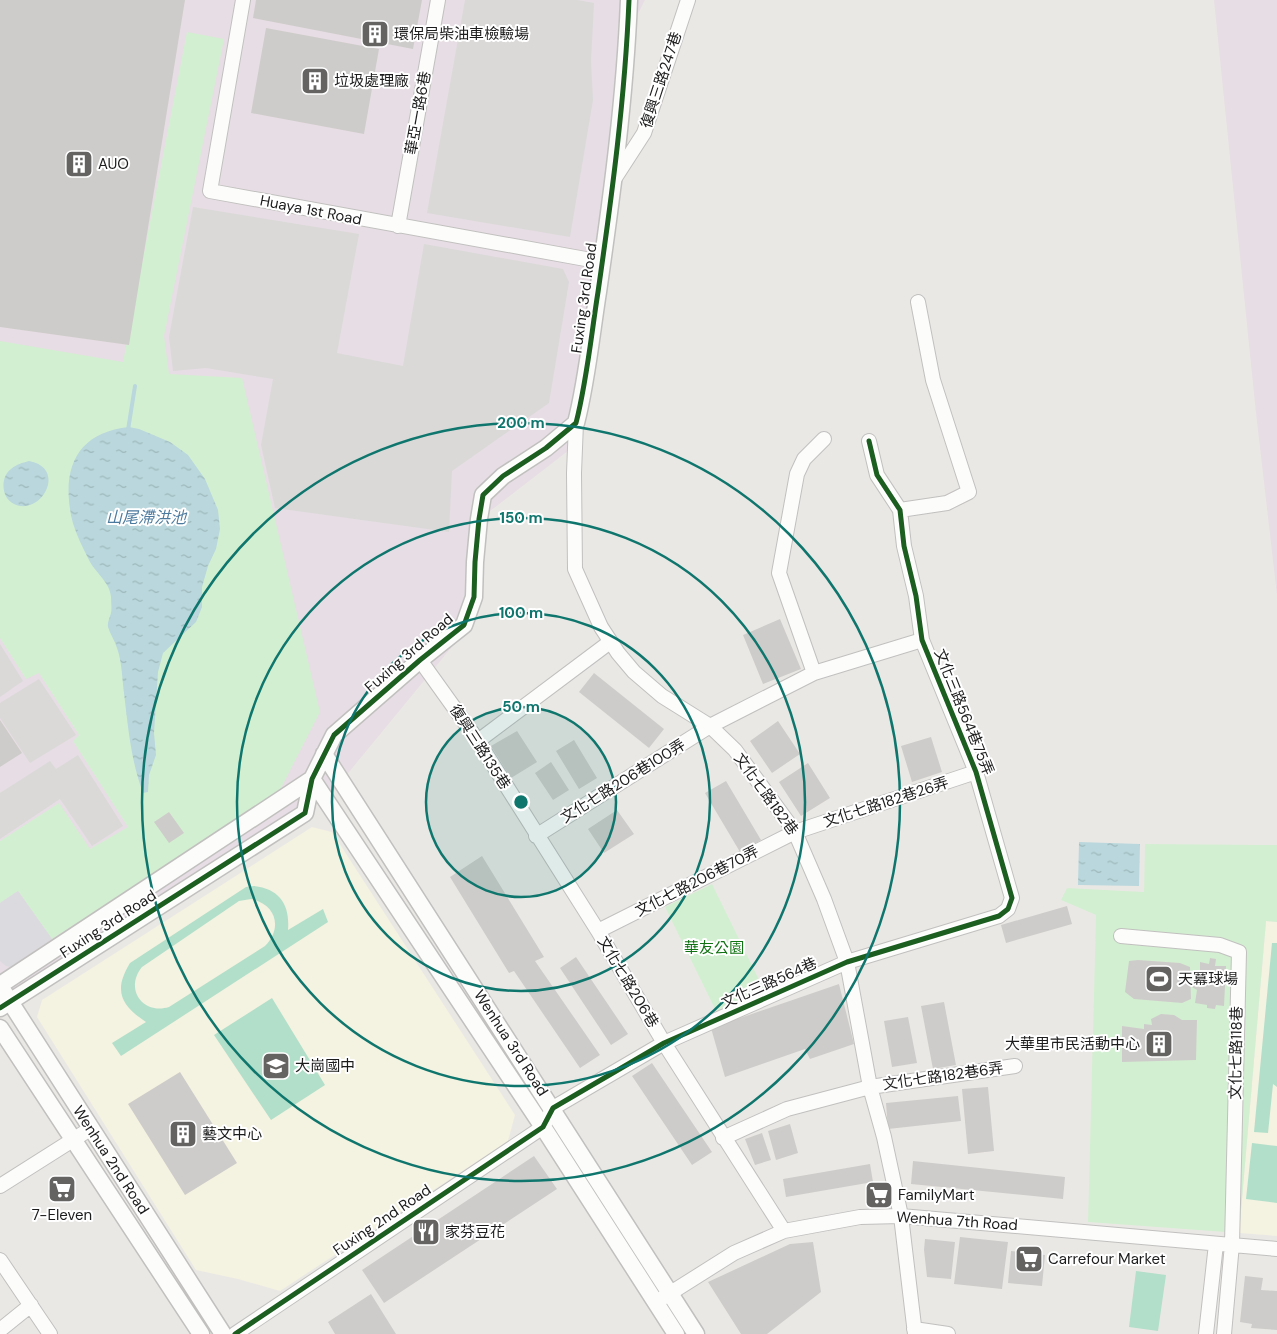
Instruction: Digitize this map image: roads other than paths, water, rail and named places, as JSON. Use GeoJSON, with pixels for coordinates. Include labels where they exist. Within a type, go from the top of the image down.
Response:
{"type":"FeatureCollection","features":[{"type":"Feature","properties":{"kind":"street","name":"Huaya 1st Road"},"geometry":{"type":"LineString","coordinates":[[243,0],[210,191],[602,262]]}},
{"type":"Feature","properties":{"kind":"street","name":"華亞一路6巷"},"geometry":{"type":"LineString","coordinates":[[398,226],[438,0]]}},
{"type":"Feature","properties":{"kind":"street","name":"Fuxing 3rd Road"},"geometry":{"type":"LineString","coordinates":[[5,1005],[305,813],[312,779],[334,736],[420,660],[464,625],[474,597],[476,553],[483,495],[503,476],[546,448],[576,424],[613,182],[626,63],[629,0]]}},
{"type":"Feature","properties":{"kind":"street","name":"復興三路247巷"},"geometry":{"type":"LineString","coordinates":[[613,182],[644,133],[688,0]]}},
{"type":"Feature","properties":{"kind":"street"},"geometry":{"type":"LineString","coordinates":[[868,441],[877,475],[900,510],[947,503],[969,492],[933,380],[918,302]]}},
{"type":"Feature","properties":{"kind":"street","name":"文化七路182巷"},"geometry":{"type":"LineString","coordinates":[[576,424],[574,482],[575,569],[598,621],[610,642],[634,672],[662,696],[710,726],[735,750],[795,832],[824,899],[847,962],[870,1087],[884,1137],[901,1216],[915,1331]]}},
{"type":"Feature","properties":{"kind":"street"},"geometry":{"type":"LineString","coordinates":[[814,673],[779,573],[797,474],[804,459],[824,439]]}},
{"type":"Feature","properties":{"kind":"street","name":"文化三路564巷75弄"},"geometry":{"type":"LineString","coordinates":[[900,510],[904,546],[916,596],[922,640],[976,772],[1012,898],[1008,909]]}},
{"type":"Feature","properties":{"kind":"street","name":"文化七路206巷100弄"},"geometry":{"type":"LineString","coordinates":[[536,836],[710,726],[814,673],[922,640]]}},
{"type":"Feature","properties":{"kind":"street"},"geometry":{"type":"LineString","coordinates":[[478,741],[610,642]]}},
{"type":"Feature","properties":{"kind":"street","name":"復興三路135巷"},"geometry":{"type":"LineString","coordinates":[[420,660],[478,741],[536,836]]}},
{"type":"Feature","properties":{"kind":"street","name":"Wenhua 3rd Road"},"geometry":{"type":"LineString","coordinates":[[324,754],[553,1108],[696,1334]]}},
{"type":"Feature","properties":{"kind":"street","name":"文化七路182巷26弄"},"geometry":{"type":"LineString","coordinates":[[795,832],[976,772]]}},
{"type":"Feature","properties":{"kind":"street","name":"Fuxing 3rd Road"},"geometry":{"type":"LineString","coordinates":[[0,986],[312,779]]}},
{"type":"Feature","properties":{"kind":"street","name":"Wenhua 3rd Road"},"geometry":{"type":"LineString","coordinates":[[312,779],[543,1126],[676,1334]]}},
{"type":"Feature","properties":{"kind":"street","name":"文化七路206巷70弄"},"geometry":{"type":"LineString","coordinates":[[598,931],[795,832]]}},
{"type":"Feature","properties":{"kind":"street","name":"文化七路206巷"},"geometry":{"type":"LineString","coordinates":[[536,836],[598,931],[723,1138],[784,1231]]}},
{"type":"Feature","properties":{"kind":"street","name":"文化三路564巷"},"geometry":{"type":"LineString","coordinates":[[553,1108],[664,1043],[847,962],[999,916],[1008,909]]}},
{"type":"Feature","properties":{"kind":"street","name":"文化七路118巷"},"geometry":{"type":"LineString","coordinates":[[1121,936],[1220,944],[1239,952],[1232,1244]]}},
{"type":"Feature","properties":{"kind":"street","name":"Wenhua 2nd Road"},"geometry":{"type":"LineString","coordinates":[[0,986],[5,1005],[90,1129],[223,1334]]}},
{"type":"Feature","properties":{"kind":"street","name":"Wenhua 2nd Road"},"geometry":{"type":"LineString","coordinates":[[0,1028],[201,1334]]}},
{"type":"Feature","properties":{"kind":"street","name":"文化七路182巷6弄"},"geometry":{"type":"LineString","coordinates":[[723,1138],[786,1109],[870,1087],[1015,1066]]}},
{"type":"Feature","properties":{"kind":"street"},"geometry":{"type":"LineString","coordinates":[[543,1126],[553,1108]]}},
{"type":"Feature","properties":{"kind":"street","name":"Fuxing 2nd Road"},"geometry":{"type":"LineString","coordinates":[[235,1334],[543,1126]]}},
{"type":"Feature","properties":{"kind":"street"},"geometry":{"type":"LineString","coordinates":[[0,1186],[90,1129]]}},
{"type":"Feature","properties":{"kind":"street","name":"Wenhua 7th Road"},"geometry":{"type":"LineString","coordinates":[[656,1302],[734,1253],[784,1231],[860,1217],[901,1216],[1277,1249]]}},
{"type":"Feature","properties":{"kind":"street"},"geometry":{"type":"LineString","coordinates":[[1206,1334],[1216,1244]]}},
{"type":"Feature","properties":{"kind":"street"},"geometry":{"type":"LineString","coordinates":[[1224,1334],[1232,1244]]}},
{"type":"Feature","properties":{"kind":"street"},"geometry":{"type":"LineString","coordinates":[[0,1260],[50,1334]]}},
{"type":"Feature","properties":{"kind":"street"},"geometry":{"type":"LineString","coordinates":[[0,1330],[31,1305]]}},
{"type":"Feature","properties":{"kind":"street"},"geometry":{"type":"LineString","coordinates":[[915,1331],[948,1334]]}},
{"type":"Feature","properties":{"kind":"water","name":"山尾滯洪池"},"geometry":{"type":"Polygon","coordinates":[[[129,427],[139,429],[170,442],[188,455],[205,479],[218,510],[220,529],[216,549],[208,566],[202,587],[202,607],[196,622],[163,653],[158,672],[154,733],[156,755],[149,775],[148,792],[143,793],[130,744],[120,659],[108,627],[111,613],[110,592],[106,583],[90,562],[78,536],[71,516],[69,492],[73,464],[87,443],[99,435],[112,430],[129,427]]]}},
{"type":"Feature","properties":{"kind":"water"},"geometry":{"type":"Polygon","coordinates":[[[29,461],[41,465],[47,473],[49,481],[46,490],[41,498],[33,504],[24,506],[14,504],[6,497],[4,492],[5,477],[13,467],[29,461]]]}},
{"type":"Feature","properties":{"kind":"water"},"geometry":{"type":"Polygon","coordinates":[[[1079,842],[1140,844],[1139,886],[1078,885],[1079,842]]]}},
{"type":"Feature","properties":{"kind":"waterway"},"geometry":{"type":"LineString","coordinates":[[128,430],[135,386]]}},
{"type":"Feature","properties":{"kind":"place","name":"環保局柴油車檢驗場"},"geometry":{"type":"Point","coordinates":[375,34]}},
{"type":"Feature","properties":{"kind":"place","name":"垃圾處理廠"},"geometry":{"type":"Point","coordinates":[315,81]}},
{"type":"Feature","properties":{"kind":"place","name":"AUO"},"geometry":{"type":"Point","coordinates":[79,164]}},
{"type":"Feature","properties":{"kind":"place","name":"天冪球場"},"geometry":{"type":"Point","coordinates":[1159,979]}},
{"type":"Feature","properties":{"kind":"place","name":"大華里市民活動中心"},"geometry":{"type":"Point","coordinates":[1159,1044]}},
{"type":"Feature","properties":{"kind":"place","name":"大崗國中"},"geometry":{"type":"Point","coordinates":[276,1066]}},
{"type":"Feature","properties":{"kind":"place","name":"藝文中心"},"geometry":{"type":"Point","coordinates":[183,1134]}},
{"type":"Feature","properties":{"kind":"place","name":"7-Eleven"},"geometry":{"type":"Point","coordinates":[62,1189]}},
{"type":"Feature","properties":{"kind":"place","name":"FamilyMart"},"geometry":{"type":"Point","coordinates":[879,1195]}},
{"type":"Feature","properties":{"kind":"place","name":"家芬豆花"},"geometry":{"type":"Point","coordinates":[426,1232]}},
{"type":"Feature","properties":{"kind":"place","name":"Carrefour Market"},"geometry":{"type":"Point","coordinates":[1029,1259]}},
{"type":"Feature","properties":{"kind":"park label","name":"華友公園"},"geometry":{"type":"Point","coordinates":[714,948]}}]}
